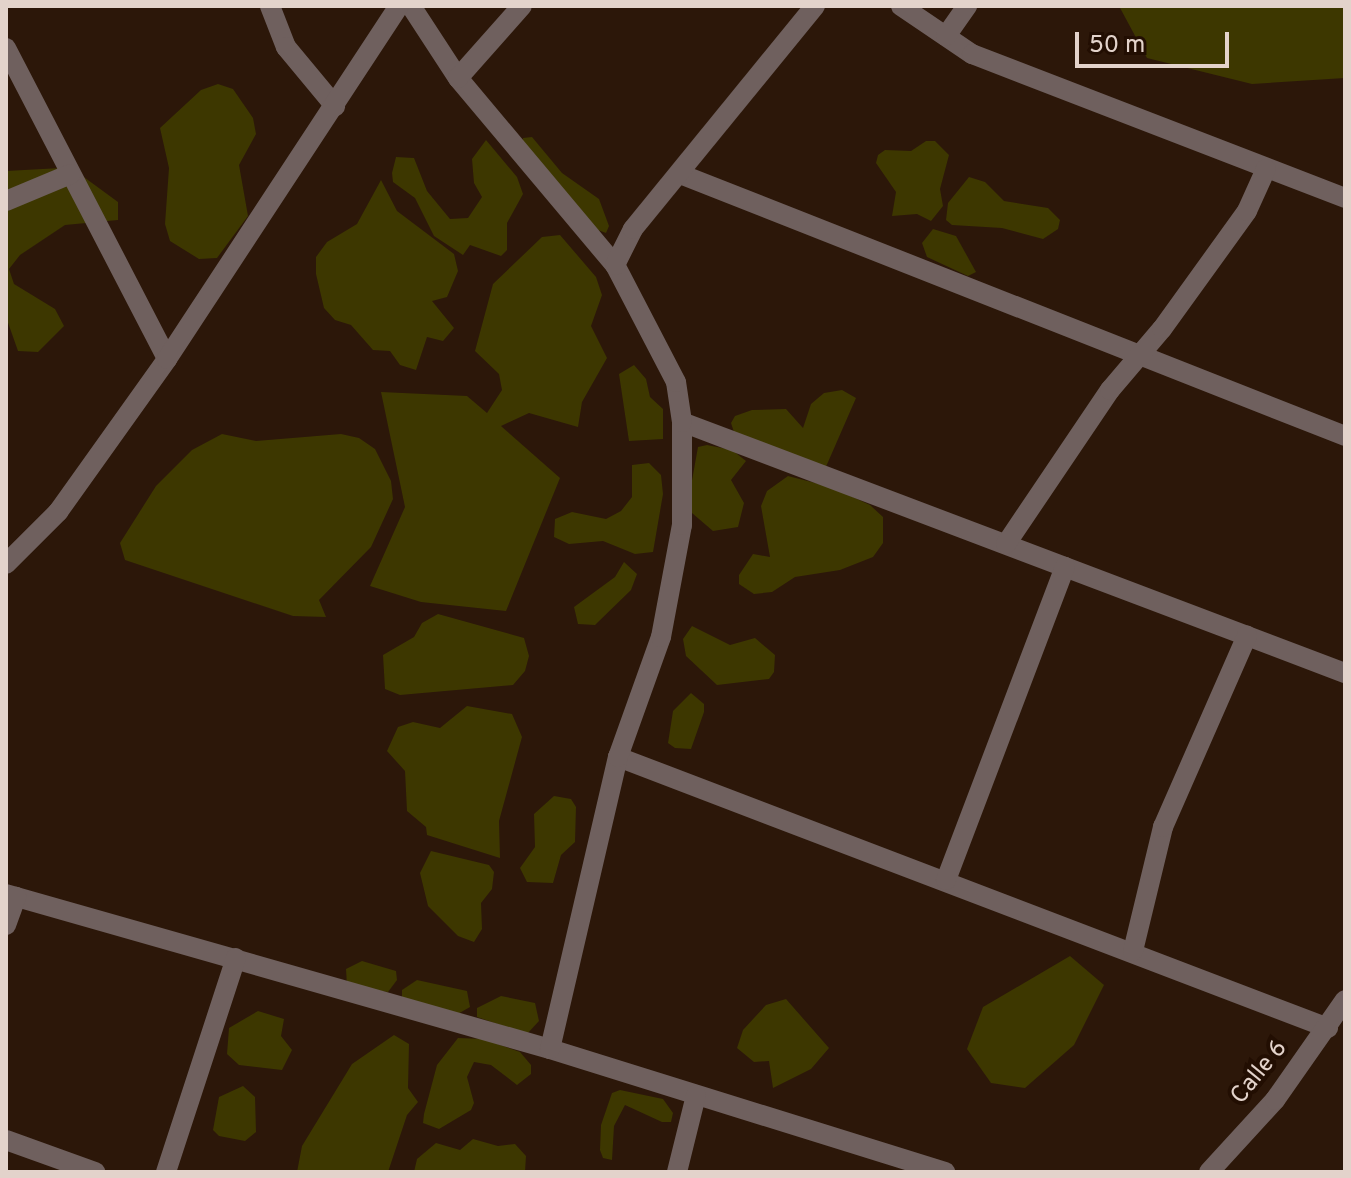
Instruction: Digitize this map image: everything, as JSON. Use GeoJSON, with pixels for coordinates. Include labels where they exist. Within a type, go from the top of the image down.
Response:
{"type":"FeatureCollection","features":[{"type":"Feature","properties":{"kind":"street"},"geometry":{"type":"LineString","coordinates":[[270,6],[286,47],[335,106]]}},
{"type":"Feature","properties":{"kind":"street"},"geometry":{"type":"LineString","coordinates":[[6,564],[58,512],[167,359],[399,6]]}},
{"type":"Feature","properties":{"kind":"street"},"geometry":{"type":"LineString","coordinates":[[411,6],[458,78],[615,265],[676,382],[682,422],[682,525],[661,637],[618,757],[550,1049]]}},
{"type":"Feature","properties":{"kind":"street"},"geometry":{"type":"LineString","coordinates":[[458,78],[522,6]]}},
{"type":"Feature","properties":{"kind":"street"},"geometry":{"type":"LineString","coordinates":[[615,265],[633,229],[815,6]]}},
{"type":"Feature","properties":{"kind":"street"},"geometry":{"type":"LineString","coordinates":[[901,6],[972,54],[1345,198]]}},
{"type":"Feature","properties":{"kind":"street"},"geometry":{"type":"LineString","coordinates":[[946,36],[967,6]]}},
{"type":"Feature","properties":{"kind":"street"},"geometry":{"type":"LineString","coordinates":[[6,48],[167,359]]}},
{"type":"Feature","properties":{"kind":"street"},"geometry":{"type":"LineString","coordinates":[[1006,544],[1139,353],[1247,211],[1266,169]]}},
{"type":"Feature","properties":{"kind":"street"},"geometry":{"type":"LineString","coordinates":[[6,201],[71,174]]}},
{"type":"Feature","properties":{"kind":"street"},"geometry":{"type":"LineString","coordinates":[[680,174],[1345,436]]}},
{"type":"Feature","properties":{"kind":"street"},"geometry":{"type":"LineString","coordinates":[[682,422],[1345,673]]}},
{"type":"Feature","properties":{"kind":"street"},"geometry":{"type":"LineString","coordinates":[[946,880],[1065,567]]}},
{"type":"Feature","properties":{"kind":"street"},"geometry":{"type":"LineString","coordinates":[[1133,951],[1163,827],[1247,636]]}},
{"type":"Feature","properties":{"kind":"street"},"geometry":{"type":"LineString","coordinates":[[618,757],[1133,951],[1328,1028]]}},
{"type":"Feature","properties":{"kind":"street"},"geometry":{"type":"LineString","coordinates":[[6,925],[11,895],[550,1049],[945,1172]]}},
{"type":"Feature","properties":{"kind":"street"},"geometry":{"type":"LineString","coordinates":[[166,1172],[236,958]]}},
{"type":"Feature","properties":{"kind":"street","name":"Calle 6"},"geometry":{"type":"LineString","coordinates":[[1209,1172],[1275,1100],[1345,1000]]}},
{"type":"Feature","properties":{"kind":"street"},"geometry":{"type":"LineString","coordinates":[[677,1172],[696,1095]]}},
{"type":"Feature","properties":{"kind":"street"},"geometry":{"type":"LineString","coordinates":[[6,1140],[95,1172]]}},
{"type":"Feature","properties":{"kind":"shaded area"},"geometry":{"type":"Polygon","coordinates":[[[1119,6],[1345,6],[1345,78],[1252,84],[1147,58],[1119,6]]]}},
{"type":"Feature","properties":{"kind":"shaded area"},"geometry":{"type":"Polygon","coordinates":[[[218,84],[233,89],[253,118],[256,134],[239,165],[248,216],[217,258],[199,259],[170,241],[165,224],[169,168],[160,128],[201,90],[218,84]]]}},
{"type":"Feature","properties":{"kind":"shaded area"},"geometry":{"type":"Polygon","coordinates":[[[532,137],[562,173],[599,199],[609,226],[606,233],[587,226],[523,146],[523,138],[532,137]]]}},
{"type":"Feature","properties":{"kind":"shaded area"},"geometry":{"type":"Polygon","coordinates":[[[486,140],[517,177],[523,194],[507,223],[507,250],[501,256],[470,245],[463,255],[434,236],[415,198],[393,182],[392,173],[396,157],[414,158],[427,191],[450,219],[468,218],[482,197],[474,183],[472,159],[486,140]]]}},
{"type":"Feature","properties":{"kind":"shaded area"},"geometry":{"type":"Polygon","coordinates":[[[926,141],[935,141],[949,155],[940,189],[943,206],[931,221],[917,214],[892,216],[896,192],[876,163],[878,155],[885,150],[911,151],[926,141]]]}},
{"type":"Feature","properties":{"kind":"shaded area"},"geometry":{"type":"Polygon","coordinates":[[[61,168],[77,172],[118,202],[118,220],[65,225],[20,255],[9,269],[14,284],[55,309],[64,326],[38,352],[18,351],[6,317],[6,171],[61,168]]]}},
{"type":"Feature","properties":{"kind":"shaded area"},"geometry":{"type":"Polygon","coordinates":[[[969,177],[985,182],[1004,201],[1048,208],[1060,220],[1058,229],[1043,239],[1002,228],[952,225],[946,220],[948,203],[969,177]]]}},
{"type":"Feature","properties":{"kind":"shaded area"},"geometry":{"type":"Polygon","coordinates":[[[381,180],[397,211],[454,254],[458,271],[447,297],[432,301],[454,328],[443,341],[427,337],[416,370],[400,365],[390,351],[373,350],[351,325],[335,320],[324,308],[316,274],[316,257],[327,242],[357,224],[381,180]]]}},
{"type":"Feature","properties":{"kind":"shaded area"},"geometry":{"type":"Polygon","coordinates":[[[933,229],[956,236],[976,272],[968,276],[927,257],[922,243],[933,229]]]}},
{"type":"Feature","properties":{"kind":"shaded area"},"geometry":{"type":"Polygon","coordinates":[[[560,235],[596,277],[602,295],[591,326],[607,358],[582,402],[578,427],[529,413],[501,426],[560,478],[506,611],[421,602],[370,586],[405,507],[381,392],[467,396],[487,413],[502,390],[499,374],[475,351],[493,284],[542,237],[560,235]]]}},
{"type":"Feature","properties":{"kind":"shaded area"},"geometry":{"type":"Polygon","coordinates":[[[634,365],[646,379],[650,397],[663,409],[663,439],[629,441],[619,374],[634,365]]]}},
{"type":"Feature","properties":{"kind":"shaded area"},"geometry":{"type":"Polygon","coordinates":[[[842,390],[856,398],[825,469],[734,432],[731,423],[735,416],[752,410],[786,409],[803,428],[811,404],[824,393],[842,390]]]}},
{"type":"Feature","properties":{"kind":"shaded area"},"geometry":{"type":"Polygon","coordinates":[[[222,434],[256,441],[341,434],[359,438],[375,449],[391,481],[393,499],[371,547],[319,600],[326,617],[293,616],[125,560],[120,543],[156,486],[192,450],[222,434]]]}},
{"type":"Feature","properties":{"kind":"shaded area"},"geometry":{"type":"Polygon","coordinates":[[[707,445],[732,450],[746,461],[731,480],[744,503],[738,527],[713,531],[692,513],[689,497],[698,447],[707,445]]]}},
{"type":"Feature","properties":{"kind":"shaded area"},"geometry":{"type":"Polygon","coordinates":[[[649,463],[661,475],[663,494],[653,552],[635,554],[603,541],[569,544],[554,537],[555,519],[572,512],[606,519],[621,511],[632,497],[632,465],[649,463]]]}},
{"type":"Feature","properties":{"kind":"shaded area"},"geometry":{"type":"Polygon","coordinates":[[[788,476],[831,487],[870,505],[883,517],[883,543],[873,557],[840,570],[795,577],[772,592],[754,594],[739,584],[739,575],[753,554],[770,557],[761,506],[767,491],[788,476]]]}},
{"type":"Feature","properties":{"kind":"shaded area"},"geometry":{"type":"Polygon","coordinates":[[[624,562],[637,574],[631,590],[595,625],[578,624],[574,607],[615,577],[624,562]]]}},
{"type":"Feature","properties":{"kind":"shaded area"},"geometry":{"type":"Polygon","coordinates":[[[438,614],[524,638],[529,656],[525,671],[513,685],[400,695],[385,689],[383,655],[414,637],[422,623],[438,614]]]}},
{"type":"Feature","properties":{"kind":"shaded area"},"geometry":{"type":"Polygon","coordinates":[[[692,626],[730,645],[755,638],[775,655],[774,672],[769,679],[717,685],[686,656],[683,639],[692,626]]]}},
{"type":"Feature","properties":{"kind":"shaded area"},"geometry":{"type":"Polygon","coordinates":[[[691,693],[704,704],[704,712],[691,749],[675,748],[668,743],[673,711],[691,693]]]}},
{"type":"Feature","properties":{"kind":"shaded area"},"geometry":{"type":"Polygon","coordinates":[[[467,706],[512,714],[522,737],[499,821],[500,858],[427,835],[426,827],[407,811],[405,771],[387,751],[398,727],[413,722],[440,728],[467,706]]]}},
{"type":"Feature","properties":{"kind":"shaded area"},"geometry":{"type":"Polygon","coordinates":[[[554,796],[571,799],[576,807],[575,842],[561,855],[553,883],[527,882],[520,868],[535,847],[534,814],[554,796]]]}},
{"type":"Feature","properties":{"kind":"shaded area"},"geometry":{"type":"Polygon","coordinates":[[[431,851],[489,865],[494,872],[492,889],[481,903],[482,929],[474,942],[458,936],[428,906],[420,873],[431,851]]]}},
{"type":"Feature","properties":{"kind":"shaded area"},"geometry":{"type":"Polygon","coordinates":[[[1070,956],[1104,985],[1074,1045],[1025,1088],[991,1083],[967,1049],[983,1007],[1070,956]]]}},
{"type":"Feature","properties":{"kind":"shaded area"},"geometry":{"type":"Polygon","coordinates":[[[362,961],[396,971],[397,980],[388,992],[347,986],[346,969],[362,961]]]}},
{"type":"Feature","properties":{"kind":"shaded area"},"geometry":{"type":"Polygon","coordinates":[[[417,980],[467,991],[470,1007],[456,1015],[402,1000],[402,990],[417,980]]]}},
{"type":"Feature","properties":{"kind":"shaded area"},"geometry":{"type":"Polygon","coordinates":[[[501,996],[535,1003],[539,1021],[527,1034],[477,1017],[477,1008],[501,996]]]}},
{"type":"Feature","properties":{"kind":"shaded area"},"geometry":{"type":"Polygon","coordinates":[[[786,999],[829,1048],[811,1069],[773,1088],[769,1061],[754,1062],[737,1048],[743,1030],[766,1005],[786,999]]]}},
{"type":"Feature","properties":{"kind":"shaded area"},"geometry":{"type":"Polygon","coordinates":[[[258,1011],[284,1019],[281,1036],[292,1050],[282,1070],[239,1065],[227,1054],[229,1028],[258,1011]]]}},
{"type":"Feature","properties":{"kind":"shaded area"},"geometry":{"type":"Polygon","coordinates":[[[394,1035],[409,1044],[408,1088],[418,1102],[407,1115],[388,1172],[297,1172],[302,1146],[352,1064],[394,1035]]]}},
{"type":"Feature","properties":{"kind":"shaded area"},"geometry":{"type":"Polygon","coordinates":[[[458,1038],[484,1039],[520,1052],[531,1065],[531,1074],[517,1085],[491,1065],[474,1062],[467,1077],[474,1103],[471,1110],[439,1129],[423,1123],[424,1114],[437,1065],[458,1038]]]}},
{"type":"Feature","properties":{"kind":"shaded area"},"geometry":{"type":"Polygon","coordinates":[[[243,1086],[255,1097],[256,1132],[245,1141],[219,1136],[213,1130],[219,1097],[243,1086]]]}},
{"type":"Feature","properties":{"kind":"shaded area"},"geometry":{"type":"Polygon","coordinates":[[[620,1090],[663,1099],[673,1113],[671,1122],[662,1122],[625,1105],[614,1126],[612,1160],[603,1158],[600,1150],[601,1125],[612,1093],[620,1090]]]}},
{"type":"Feature","properties":{"kind":"shaded area"},"geometry":{"type":"Polygon","coordinates":[[[473,1139],[498,1146],[515,1144],[526,1156],[525,1172],[414,1172],[417,1159],[436,1143],[460,1150],[473,1139]]]}}]}
